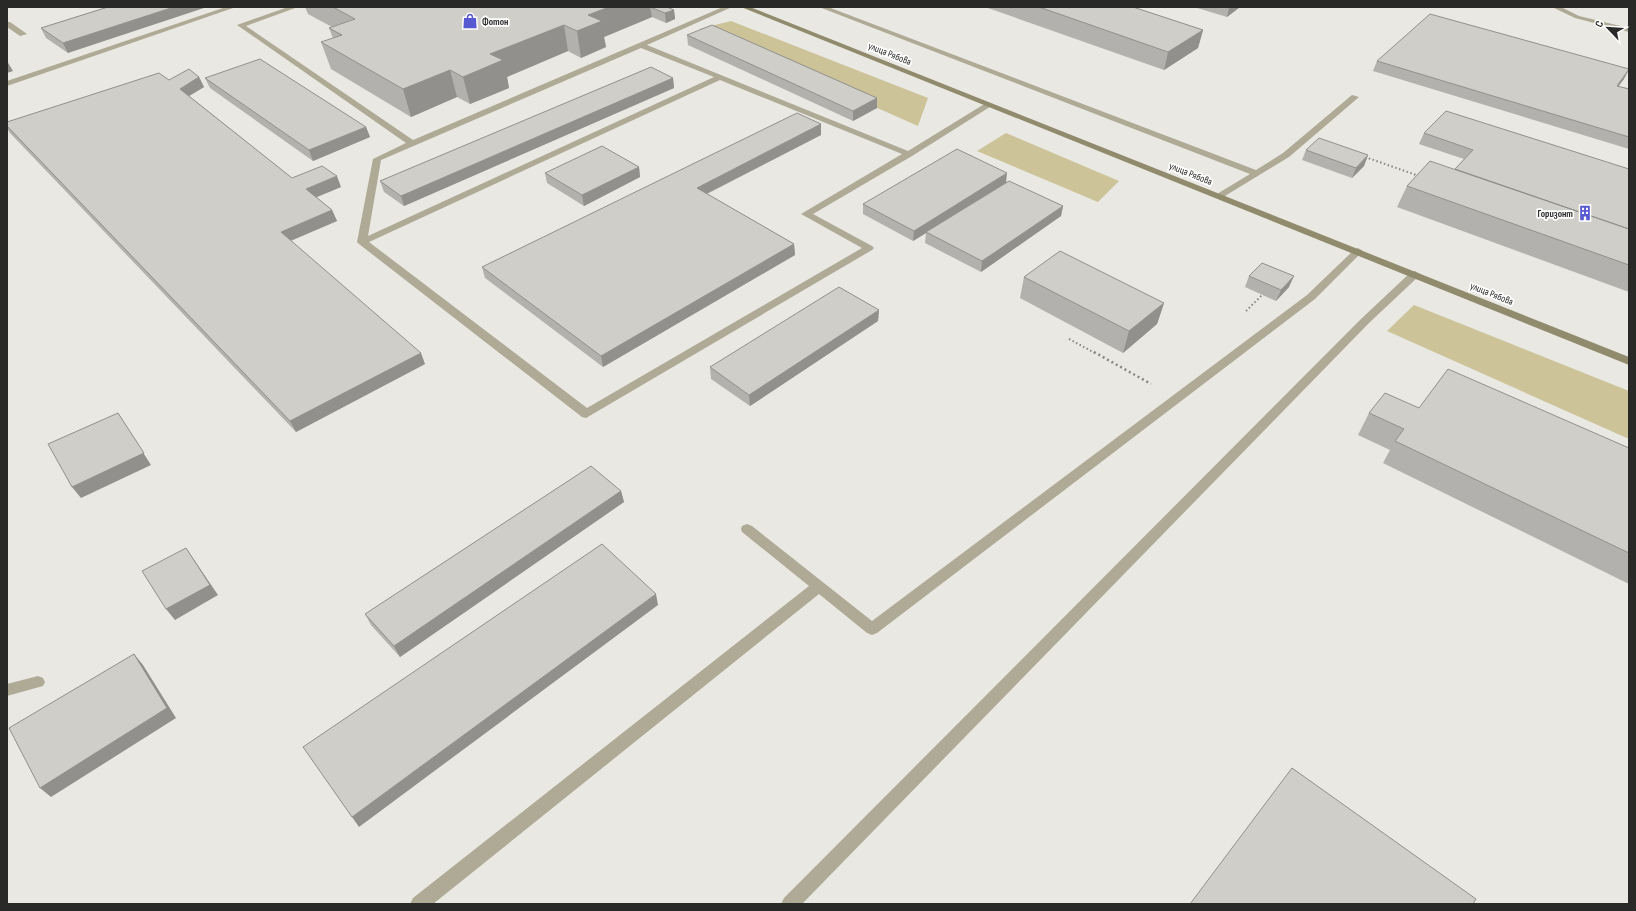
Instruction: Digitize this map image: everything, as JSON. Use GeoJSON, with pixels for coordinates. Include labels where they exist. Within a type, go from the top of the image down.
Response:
{"type":"FeatureCollection","features":[{"type":"Feature","properties":{"kind":"street","name":"улица Рябова"},"geometry":{"type":"LineString","coordinates":[[744,7],[1358,251],[1629,361]]}},
{"type":"Feature","properties":{"kind":"lane"},"geometry":{"type":"LineString","coordinates":[[7,84],[233,7]]}},
{"type":"Feature","properties":{"kind":"lane"},"geometry":{"type":"LineString","coordinates":[[296,7],[241,25],[413,144]]}},
{"type":"Feature","properties":{"kind":"lane"},"geometry":{"type":"LineString","coordinates":[[362,242],[377,159],[643,46],[729,7]]}},
{"type":"Feature","properties":{"kind":"lane"},"geometry":{"type":"LineString","coordinates":[[822,7],[1256,173]]}},
{"type":"Feature","properties":{"kind":"lane"},"geometry":{"type":"LineString","coordinates":[[1556,7],[1576,17],[1629,30]]}},
{"type":"Feature","properties":{"kind":"lane"},"geometry":{"type":"LineString","coordinates":[[7,24],[23,34]]}},
{"type":"Feature","properties":{"kind":"lane"},"geometry":{"type":"LineString","coordinates":[[643,46],[909,154]]}},
{"type":"Feature","properties":{"kind":"lane"},"geometry":{"type":"LineString","coordinates":[[362,242],[720,77]]}},
{"type":"Feature","properties":{"kind":"lane"},"geometry":{"type":"LineString","coordinates":[[1220,196],[1286,155],[1355,97]]}},
{"type":"Feature","properties":{"kind":"lane"},"geometry":{"type":"LineString","coordinates":[[362,242],[586,414],[870,248],[806,214],[989,105]]}},
{"type":"Feature","properties":{"kind":"lane"},"geometry":{"type":"LineString","coordinates":[[747,529],[872,629],[1312,297],[1358,251]]}},
{"type":"Feature","properties":{"kind":"lane"},"geometry":{"type":"LineString","coordinates":[[790,904],[1414,274]]}},
{"type":"Feature","properties":{"kind":"lane"},"geometry":{"type":"LineString","coordinates":[[419,904],[819,586]]}},
{"type":"Feature","properties":{"kind":"lane"},"geometry":{"type":"LineString","coordinates":[[7,690],[38,682]]}},
{"type":"Feature","properties":{"kind":"path"},"geometry":{"type":"LineString","coordinates":[[1360,156],[1426,178]]}},
{"type":"Feature","properties":{"kind":"path"},"geometry":{"type":"LineString","coordinates":[[1241,316],[1262,295]]}},
{"type":"Feature","properties":{"kind":"path"},"geometry":{"type":"LineString","coordinates":[[1069,339],[1151,384]]}},
{"type":"Feature","properties":{"kind":"shaded area"},"geometry":{"type":"Polygon","coordinates":[[[731,21],[928,98],[918,126],[699,29],[731,21]]]}},
{"type":"Feature","properties":{"kind":"shaded area"},"geometry":{"type":"Polygon","coordinates":[[[1006,133],[1119,181],[1098,202],[977,151],[1006,133]]]}},
{"type":"Feature","properties":{"kind":"shaded area"},"geometry":{"type":"Polygon","coordinates":[[[1414,305],[1629,391],[1629,439],[1387,331],[1414,305]]]}},
{"type":"Feature","properties":{"kind":"building"},"geometry":{"type":"Polygon","coordinates":[[[108,7],[174,7],[63,43],[41,28],[108,7]]]}},
{"type":"Feature","properties":{"kind":"building"},"geometry":{"type":"Polygon","coordinates":[[[333,7],[609,7],[588,15],[602,21],[577,31],[564,25],[490,54],[503,60],[463,77],[450,70],[403,89],[321,42],[342,35],[329,28],[355,19],[333,7]]]}},
{"type":"Feature","properties":{"kind":"building"},"geometry":{"type":"Polygon","coordinates":[[[650,7],[667,7],[674,10],[665,13],[650,7]]]}},
{"type":"Feature","properties":{"kind":"building"},"geometry":{"type":"Polygon","coordinates":[[[1039,7],[1133,7],[1203,30],[1168,52],[1039,7]]]}},
{"type":"Feature","properties":{"kind":"building"},"geometry":{"type":"Polygon","coordinates":[[[1430,14],[1629,69],[1617,86],[1629,89],[1629,137],[1377,61],[1430,14]]]}},
{"type":"Feature","properties":{"kind":"building"},"geometry":{"type":"Polygon","coordinates":[[[712,25],[877,98],[853,111],[687,35],[712,25]]]}},
{"type":"Feature","properties":{"kind":"building"},"geometry":{"type":"Polygon","coordinates":[[[260,59],[366,127],[309,150],[205,78],[260,59]]]}},
{"type":"Feature","properties":{"kind":"building"},"geometry":{"type":"Polygon","coordinates":[[[651,67],[673,78],[401,196],[380,181],[651,67]]]}},
{"type":"Feature","properties":{"kind":"building"},"geometry":{"type":"Polygon","coordinates":[[[189,69],[199,77],[180,89],[292,178],[322,166],[337,176],[306,189],[332,210],[281,232],[421,353],[290,421],[7,126],[7,122],[159,73],[169,80],[189,69]]]}},
{"type":"Feature","properties":{"kind":"building","name":"Горизонт"},"geometry":{"type":"Polygon","coordinates":[[[1446,111],[1629,169],[1629,229],[1455,169],[1473,150],[1424,133],[1446,111]]]}},
{"type":"Feature","properties":{"kind":"building"},"geometry":{"type":"Polygon","coordinates":[[[797,113],[821,124],[697,188],[794,244],[601,356],[482,267],[797,113]]]}},
{"type":"Feature","properties":{"kind":"building"},"geometry":{"type":"Polygon","coordinates":[[[1319,138],[1368,155],[1356,168],[1306,150],[1319,138]]]}},
{"type":"Feature","properties":{"kind":"building"},"geometry":{"type":"Polygon","coordinates":[[[602,146],[639,167],[582,195],[545,173],[602,146]]]}},
{"type":"Feature","properties":{"kind":"building"},"geometry":{"type":"Polygon","coordinates":[[[957,149],[1007,173],[914,231],[863,204],[957,149]]]}},
{"type":"Feature","properties":{"kind":"building"},"geometry":{"type":"Polygon","coordinates":[[[1430,161],[1629,229],[1629,265],[1407,186],[1430,161]]]}},
{"type":"Feature","properties":{"kind":"building"},"geometry":{"type":"Polygon","coordinates":[[[1009,181],[1063,206],[982,261],[926,232],[1009,181]]]}},
{"type":"Feature","properties":{"kind":"building"},"geometry":{"type":"Polygon","coordinates":[[[1060,251],[1164,303],[1129,331],[1024,277],[1060,251]]]}},
{"type":"Feature","properties":{"kind":"building"},"geometry":{"type":"Polygon","coordinates":[[[1262,263],[1294,276],[1281,290],[1249,276],[1262,263]]]}},
{"type":"Feature","properties":{"kind":"building"},"geometry":{"type":"Polygon","coordinates":[[[839,287],[879,310],[749,395],[710,367],[839,287]]]}},
{"type":"Feature","properties":{"kind":"building"},"geometry":{"type":"Polygon","coordinates":[[[1448,369],[1629,448],[1629,553],[1395,441],[1404,429],[1369,413],[1385,393],[1419,408],[1448,369]]]}},
{"type":"Feature","properties":{"kind":"building"},"geometry":{"type":"Polygon","coordinates":[[[118,413],[144,453],[72,487],[48,444],[118,413]]]}},
{"type":"Feature","properties":{"kind":"building"},"geometry":{"type":"Polygon","coordinates":[[[591,466],[621,491],[394,646],[365,614],[591,466]]]}},
{"type":"Feature","properties":{"kind":"building"},"geometry":{"type":"Polygon","coordinates":[[[602,544],[656,594],[352,817],[303,747],[602,544]]]}},
{"type":"Feature","properties":{"kind":"building"},"geometry":{"type":"Polygon","coordinates":[[[186,548],[210,585],[166,609],[142,571],[186,548]]]}},
{"type":"Feature","properties":{"kind":"building"},"geometry":{"type":"Polygon","coordinates":[[[134,654],[167,708],[40,788],[9,728],[134,654]]]}},
{"type":"Feature","properties":{"kind":"building"},"geometry":{"type":"Polygon","coordinates":[[[1292,768],[1476,899],[1473,904],[1190,904],[1292,768]]]}},
{"type":"Feature","properties":{"kind":"place","name":"Фотон"},"geometry":{"type":"Point","coordinates":[470,21]}},
{"type":"Feature","properties":{"kind":"place","name":"Горизонт"},"geometry":{"type":"Point","coordinates":[1585,213]}}]}
